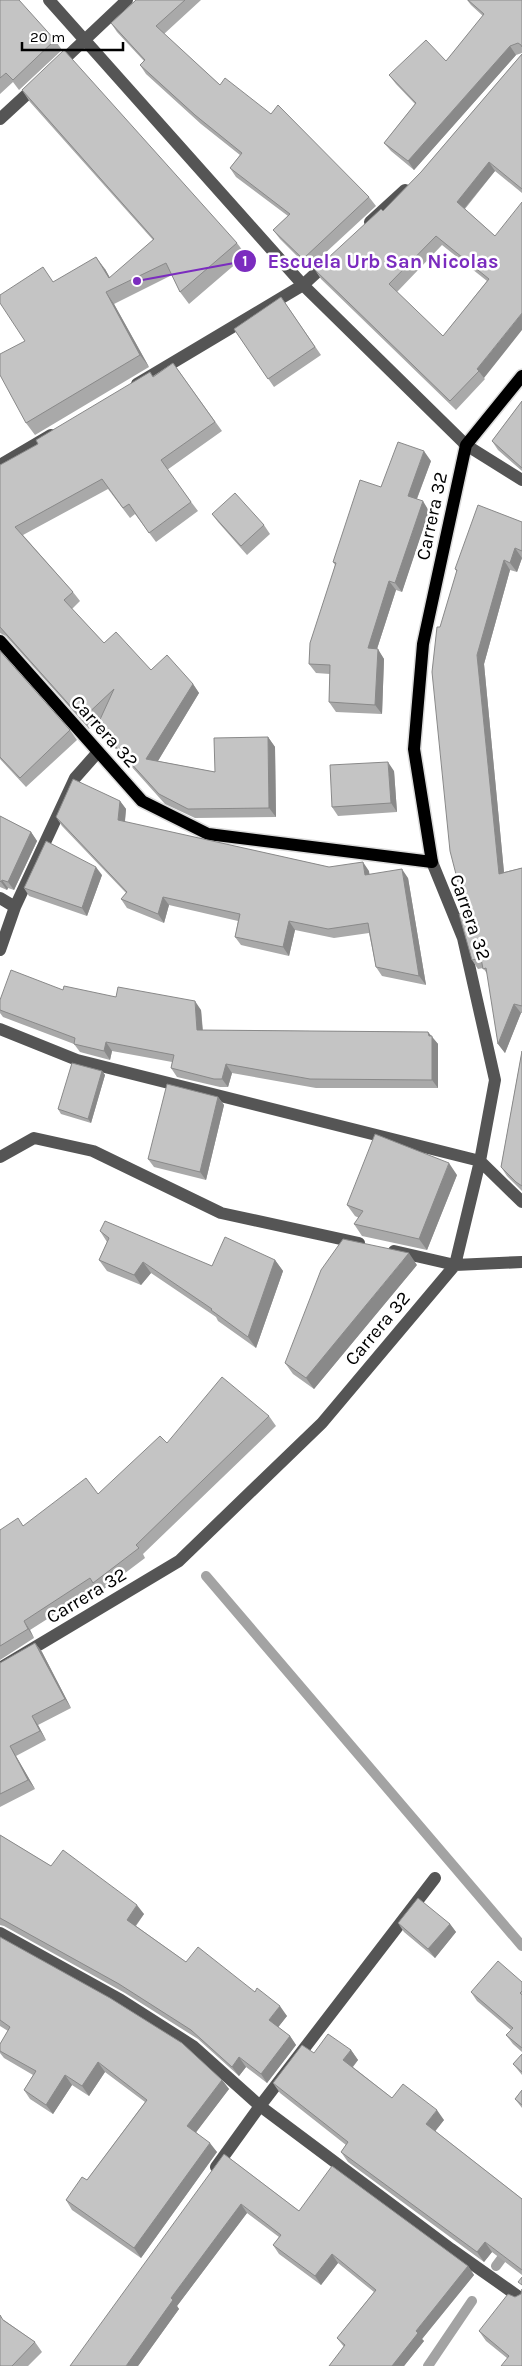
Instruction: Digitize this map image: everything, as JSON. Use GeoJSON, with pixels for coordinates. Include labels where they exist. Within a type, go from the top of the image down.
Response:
{"type":"FeatureCollection","features":[{"type":"Feature","properties":{"kind":"main road","name":"Carrera 32"},"geometry":{"type":"LineString","coordinates":[[0,641],[142,801],[208,834],[432,862],[414,749],[423,644],[466,445],[522,376]]}},
{"type":"Feature","properties":{"kind":"street"},"geometry":{"type":"LineString","coordinates":[[49,0],[86,39],[303,285],[466,445],[522,480]]}},
{"type":"Feature","properties":{"kind":"street"},"geometry":{"type":"LineString","coordinates":[[0,119],[127,0]]}},
{"type":"Feature","properties":{"kind":"street"},"geometry":{"type":"LineString","coordinates":[[362,230],[413,182]]}},
{"type":"Feature","properties":{"kind":"street"},"geometry":{"type":"LineString","coordinates":[[126,390],[303,285],[340,251]]}},
{"type":"Feature","properties":{"kind":"street"},"geometry":{"type":"LineString","coordinates":[[0,465],[59,430]]}},
{"type":"Feature","properties":{"kind":"street"},"geometry":{"type":"LineString","coordinates":[[0,950],[15,907],[75,778],[98,752]]}},
{"type":"Feature","properties":{"kind":"street","name":"Carrera 32"},"geometry":{"type":"LineString","coordinates":[[0,1668],[179,1561],[322,1423],[455,1265],[480,1161],[495,1080],[463,938],[432,862]]}},
{"type":"Feature","properties":{"kind":"street"},"geometry":{"type":"LineString","coordinates":[[0,898],[15,907]]}},
{"type":"Feature","properties":{"kind":"street"},"geometry":{"type":"LineString","coordinates":[[0,1030],[78,1060],[480,1161],[522,1202]]}},
{"type":"Feature","properties":{"kind":"street"},"geometry":{"type":"LineString","coordinates":[[0,1157],[34,1138],[93,1151],[221,1213],[455,1265],[522,1262]]}},
{"type":"Feature","properties":{"kind":"street"},"geometry":{"type":"LineString","coordinates":[[207,2179],[260,2106],[435,1878]]}},
{"type":"Feature","properties":{"kind":"street"},"geometry":{"type":"LineString","coordinates":[[0,1933],[122,2000],[193,2046],[260,2106],[451,2249],[522,2299]]}},
{"type":"Feature","properties":{"kind":"building"},"geometry":{"type":"Polygon","coordinates":[[[0,0],[19,0],[55,40],[13,80],[6,73],[0,78],[0,0]]]}},
{"type":"Feature","properties":{"kind":"building"},"geometry":{"type":"Polygon","coordinates":[[[136,0],[185,0],[156,26],[220,85],[225,78],[271,114],[278,105],[369,197],[303,259],[273,230],[290,214],[230,168],[242,153],[195,115],[140,65],[145,60],[111,23],[136,0]]]}},
{"type":"Feature","properties":{"kind":"building"},"geometry":{"type":"Polygon","coordinates":[[[468,0],[522,0],[522,47],[518,43],[510,46],[408,161],[384,143],[416,103],[389,75],[426,40],[446,61],[484,14],[468,0]]]}},
{"type":"Feature","properties":{"kind":"building"},"geometry":{"type":"Polygon","coordinates":[[[64,50],[237,243],[180,292],[166,263],[106,292],[140,355],[26,423],[0,375],[0,354],[25,341],[0,303],[0,295],[43,267],[53,282],[96,257],[109,278],[154,239],[22,90],[64,50]]]}},
{"type":"Feature","properties":{"kind":"building"},"geometry":{"type":"Polygon","coordinates":[[[522,54],[522,189],[489,162],[457,202],[495,236],[522,202],[522,313],[477,369],[479,371],[450,401],[315,270],[381,209],[383,211],[421,172],[522,54]],[[436,236],[389,284],[443,336],[489,279],[436,236]]]}},
{"type":"Feature","properties":{"kind":"building"},"geometry":{"type":"Polygon","coordinates":[[[281,297],[315,347],[268,379],[234,329],[281,297]]]}},
{"type":"Feature","properties":{"kind":"building"},"geometry":{"type":"Polygon","coordinates":[[[173,363],[215,422],[161,460],[191,502],[149,533],[129,504],[123,508],[102,479],[15,527],[73,592],[64,600],[104,643],[116,632],[151,670],[167,655],[193,684],[146,759],[215,772],[214,738],[268,737],[269,808],[188,809],[159,794],[97,726],[114,689],[82,719],[0,627],[0,465],[38,444],[36,440],[150,372],[153,377],[173,363]]]}},
{"type":"Feature","properties":{"kind":"building"},"geometry":{"type":"Polygon","coordinates":[[[522,401],[522,468],[492,441],[522,401]]]}},
{"type":"Feature","properties":{"kind":"building"},"geometry":{"type":"Polygon","coordinates":[[[398,442],[424,451],[408,496],[423,501],[395,583],[389,581],[368,648],[378,649],[375,705],[329,702],[330,665],[309,664],[310,643],[336,563],[333,562],[360,480],[381,487],[398,442]]]}},
{"type":"Feature","properties":{"kind":"building"},"geometry":{"type":"Polygon","coordinates":[[[235,493],[264,525],[241,546],[212,514],[235,493]]]}},
{"type":"Feature","properties":{"kind":"building"},"geometry":{"type":"Polygon","coordinates":[[[478,505],[522,522],[522,551],[515,548],[510,563],[504,560],[477,655],[499,874],[522,868],[522,1006],[514,1004],[498,1044],[486,968],[483,969],[481,958],[472,960],[459,914],[466,913],[450,851],[432,672],[437,627],[440,627],[457,570],[455,569],[478,505]]]}},
{"type":"Feature","properties":{"kind":"building"},"geometry":{"type":"Polygon","coordinates":[[[0,651],[70,730],[20,778],[0,757],[0,651]]]}},
{"type":"Feature","properties":{"kind":"building"},"geometry":{"type":"Polygon","coordinates":[[[388,762],[391,803],[332,807],[330,765],[388,762]]]}},
{"type":"Feature","properties":{"kind":"building"},"geometry":{"type":"Polygon","coordinates":[[[73,779],[120,801],[118,820],[329,867],[363,862],[365,875],[402,869],[419,976],[376,967],[368,923],[328,929],[289,921],[283,947],[235,937],[240,914],[163,897],[158,914],[121,899],[127,892],[56,817],[73,779]]]}},
{"type":"Feature","properties":{"kind":"building"},"geometry":{"type":"Polygon","coordinates":[[[0,816],[31,832],[8,882],[0,881],[0,816]]]}},
{"type":"Feature","properties":{"kind":"building"},"geometry":{"type":"Polygon","coordinates":[[[46,841],[96,867],[82,908],[24,888],[46,841]]]}},
{"type":"Feature","properties":{"kind":"building"},"geometry":{"type":"Polygon","coordinates":[[[11,970],[63,990],[64,986],[116,997],[118,987],[195,1001],[197,1030],[428,1032],[429,1036],[432,1036],[432,1080],[310,1079],[226,1064],[222,1079],[214,1079],[171,1068],[174,1055],[106,1042],[104,1051],[74,1044],[75,1038],[0,1010],[0,1000],[11,970]]]}},
{"type":"Feature","properties":{"kind":"building"},"geometry":{"type":"Polygon","coordinates":[[[522,1051],[522,1186],[501,1167],[522,1051]]]}},
{"type":"Feature","properties":{"kind":"building"},"geometry":{"type":"Polygon","coordinates":[[[72,1063],[102,1071],[88,1119],[58,1109],[72,1063]]]}},
{"type":"Feature","properties":{"kind":"building"},"geometry":{"type":"Polygon","coordinates":[[[167,1084],[218,1097],[200,1172],[148,1159],[167,1084]]]}},
{"type":"Feature","properties":{"kind":"building"},"geometry":{"type":"Polygon","coordinates":[[[375,1134],[449,1163],[419,1239],[354,1224],[363,1211],[347,1205],[375,1134]]]}},
{"type":"Feature","properties":{"kind":"building"},"geometry":{"type":"Polygon","coordinates":[[[105,1221],[212,1266],[225,1237],[275,1260],[248,1337],[212,1309],[143,1262],[134,1275],[99,1260],[109,1238],[100,1231],[105,1221]]]}},
{"type":"Feature","properties":{"kind":"building"},"geometry":{"type":"Polygon","coordinates":[[[343,1239],[409,1253],[306,1378],[285,1363],[321,1270],[343,1239]]]}},
{"type":"Feature","properties":{"kind":"building"},"geometry":{"type":"Polygon","coordinates":[[[222,1377],[269,1416],[136,1545],[139,1548],[93,1583],[90,1578],[24,1621],[28,1629],[0,1646],[0,1530],[18,1518],[23,1526],[86,1478],[98,1494],[160,1436],[167,1443],[222,1377]]]}},
{"type":"Feature","properties":{"kind":"building"},"geometry":{"type":"Polygon","coordinates":[[[35,1643],[65,1699],[32,1716],[40,1731],[10,1746],[28,1780],[0,1794],[0,1663],[35,1643]]]}},
{"type":"Feature","properties":{"kind":"building"},"geometry":{"type":"Polygon","coordinates":[[[0,1835],[51,1866],[63,1850],[137,1905],[127,1920],[186,1962],[198,1947],[255,1992],[257,1988],[280,2006],[269,2020],[290,2036],[261,2074],[239,2057],[232,2067],[191,2030],[119,1984],[0,1918],[0,1835]]]}},
{"type":"Feature","properties":{"kind":"building"},"geometry":{"type":"Polygon","coordinates":[[[418,1898],[450,1924],[428,1949],[398,1923],[418,1898]]]}},
{"type":"Feature","properties":{"kind":"building"},"geometry":{"type":"Polygon","coordinates":[[[0,1937],[110,1998],[182,2043],[222,2080],[187,2126],[210,2143],[134,2248],[66,2200],[82,2177],[87,2180],[147,2100],[98,2062],[82,2086],[65,2075],[46,2105],[24,2090],[36,2071],[0,2051],[0,2044],[10,2027],[0,2020],[0,1937]]]}},
{"type":"Feature","properties":{"kind":"building"},"geometry":{"type":"Polygon","coordinates":[[[498,1961],[522,1982],[522,1991],[520,1993],[522,1995],[522,2048],[506,2035],[513,2028],[471,1992],[498,1961]]]}},
{"type":"Feature","properties":{"kind":"building"},"geometry":{"type":"Polygon","coordinates":[[[328,2034],[351,2050],[343,2060],[392,2098],[403,2084],[437,2110],[426,2124],[522,2199],[522,2270],[485,2242],[477,2252],[341,2152],[348,2142],[273,2083],[302,2045],[314,2053],[328,2034]]]}},
{"type":"Feature","properties":{"kind":"building"},"geometry":{"type":"Polygon","coordinates":[[[522,2054],[522,2072],[513,2064],[522,2054]]]}},
{"type":"Feature","properties":{"kind":"building"},"geometry":{"type":"Polygon","coordinates":[[[522,2090],[522,2105],[515,2099],[522,2090]]]}},
{"type":"Feature","properties":{"kind":"building"},"geometry":{"type":"Polygon","coordinates":[[[224,2154],[299,2211],[332,2166],[468,2266],[416,2331],[418,2333],[392,2366],[329,2366],[345,2345],[337,2338],[376,2290],[332,2254],[315,2276],[273,2245],[281,2235],[241,2204],[171,2298],[173,2300],[126,2366],[70,2366],[224,2154]]]}},
{"type":"Feature","properties":{"kind":"building"},"geometry":{"type":"Polygon","coordinates":[[[522,2277],[522,2285],[518,2282],[522,2277]]]}},
{"type":"Feature","properties":{"kind":"building"},"geometry":{"type":"Polygon","coordinates":[[[522,2289],[522,2366],[501,2366],[509,2356],[479,2331],[508,2294],[515,2297],[521,2294],[522,2289]]]}},
{"type":"Feature","properties":{"kind":"building"},"geometry":{"type":"Polygon","coordinates":[[[0,2315],[3,2320],[35,2342],[12,2366],[0,2366],[0,2315]]]}},
{"type":"Feature","properties":{"kind":"waterway"},"geometry":{"type":"LineString","coordinates":[[206,1576],[522,1946]]}},
{"type":"Feature","properties":{"kind":"waterway"},"geometry":{"type":"LineString","coordinates":[[496,2266],[522,2231]]}},
{"type":"Feature","properties":{"kind":"waterway"},"geometry":{"type":"LineString","coordinates":[[428,2366],[472,2301]]}},
{"type":"Feature","properties":{"kind":"place","name":"Escuela Urb San Nicolas"},"geometry":{"type":"Point","coordinates":[137,281]}}]}
